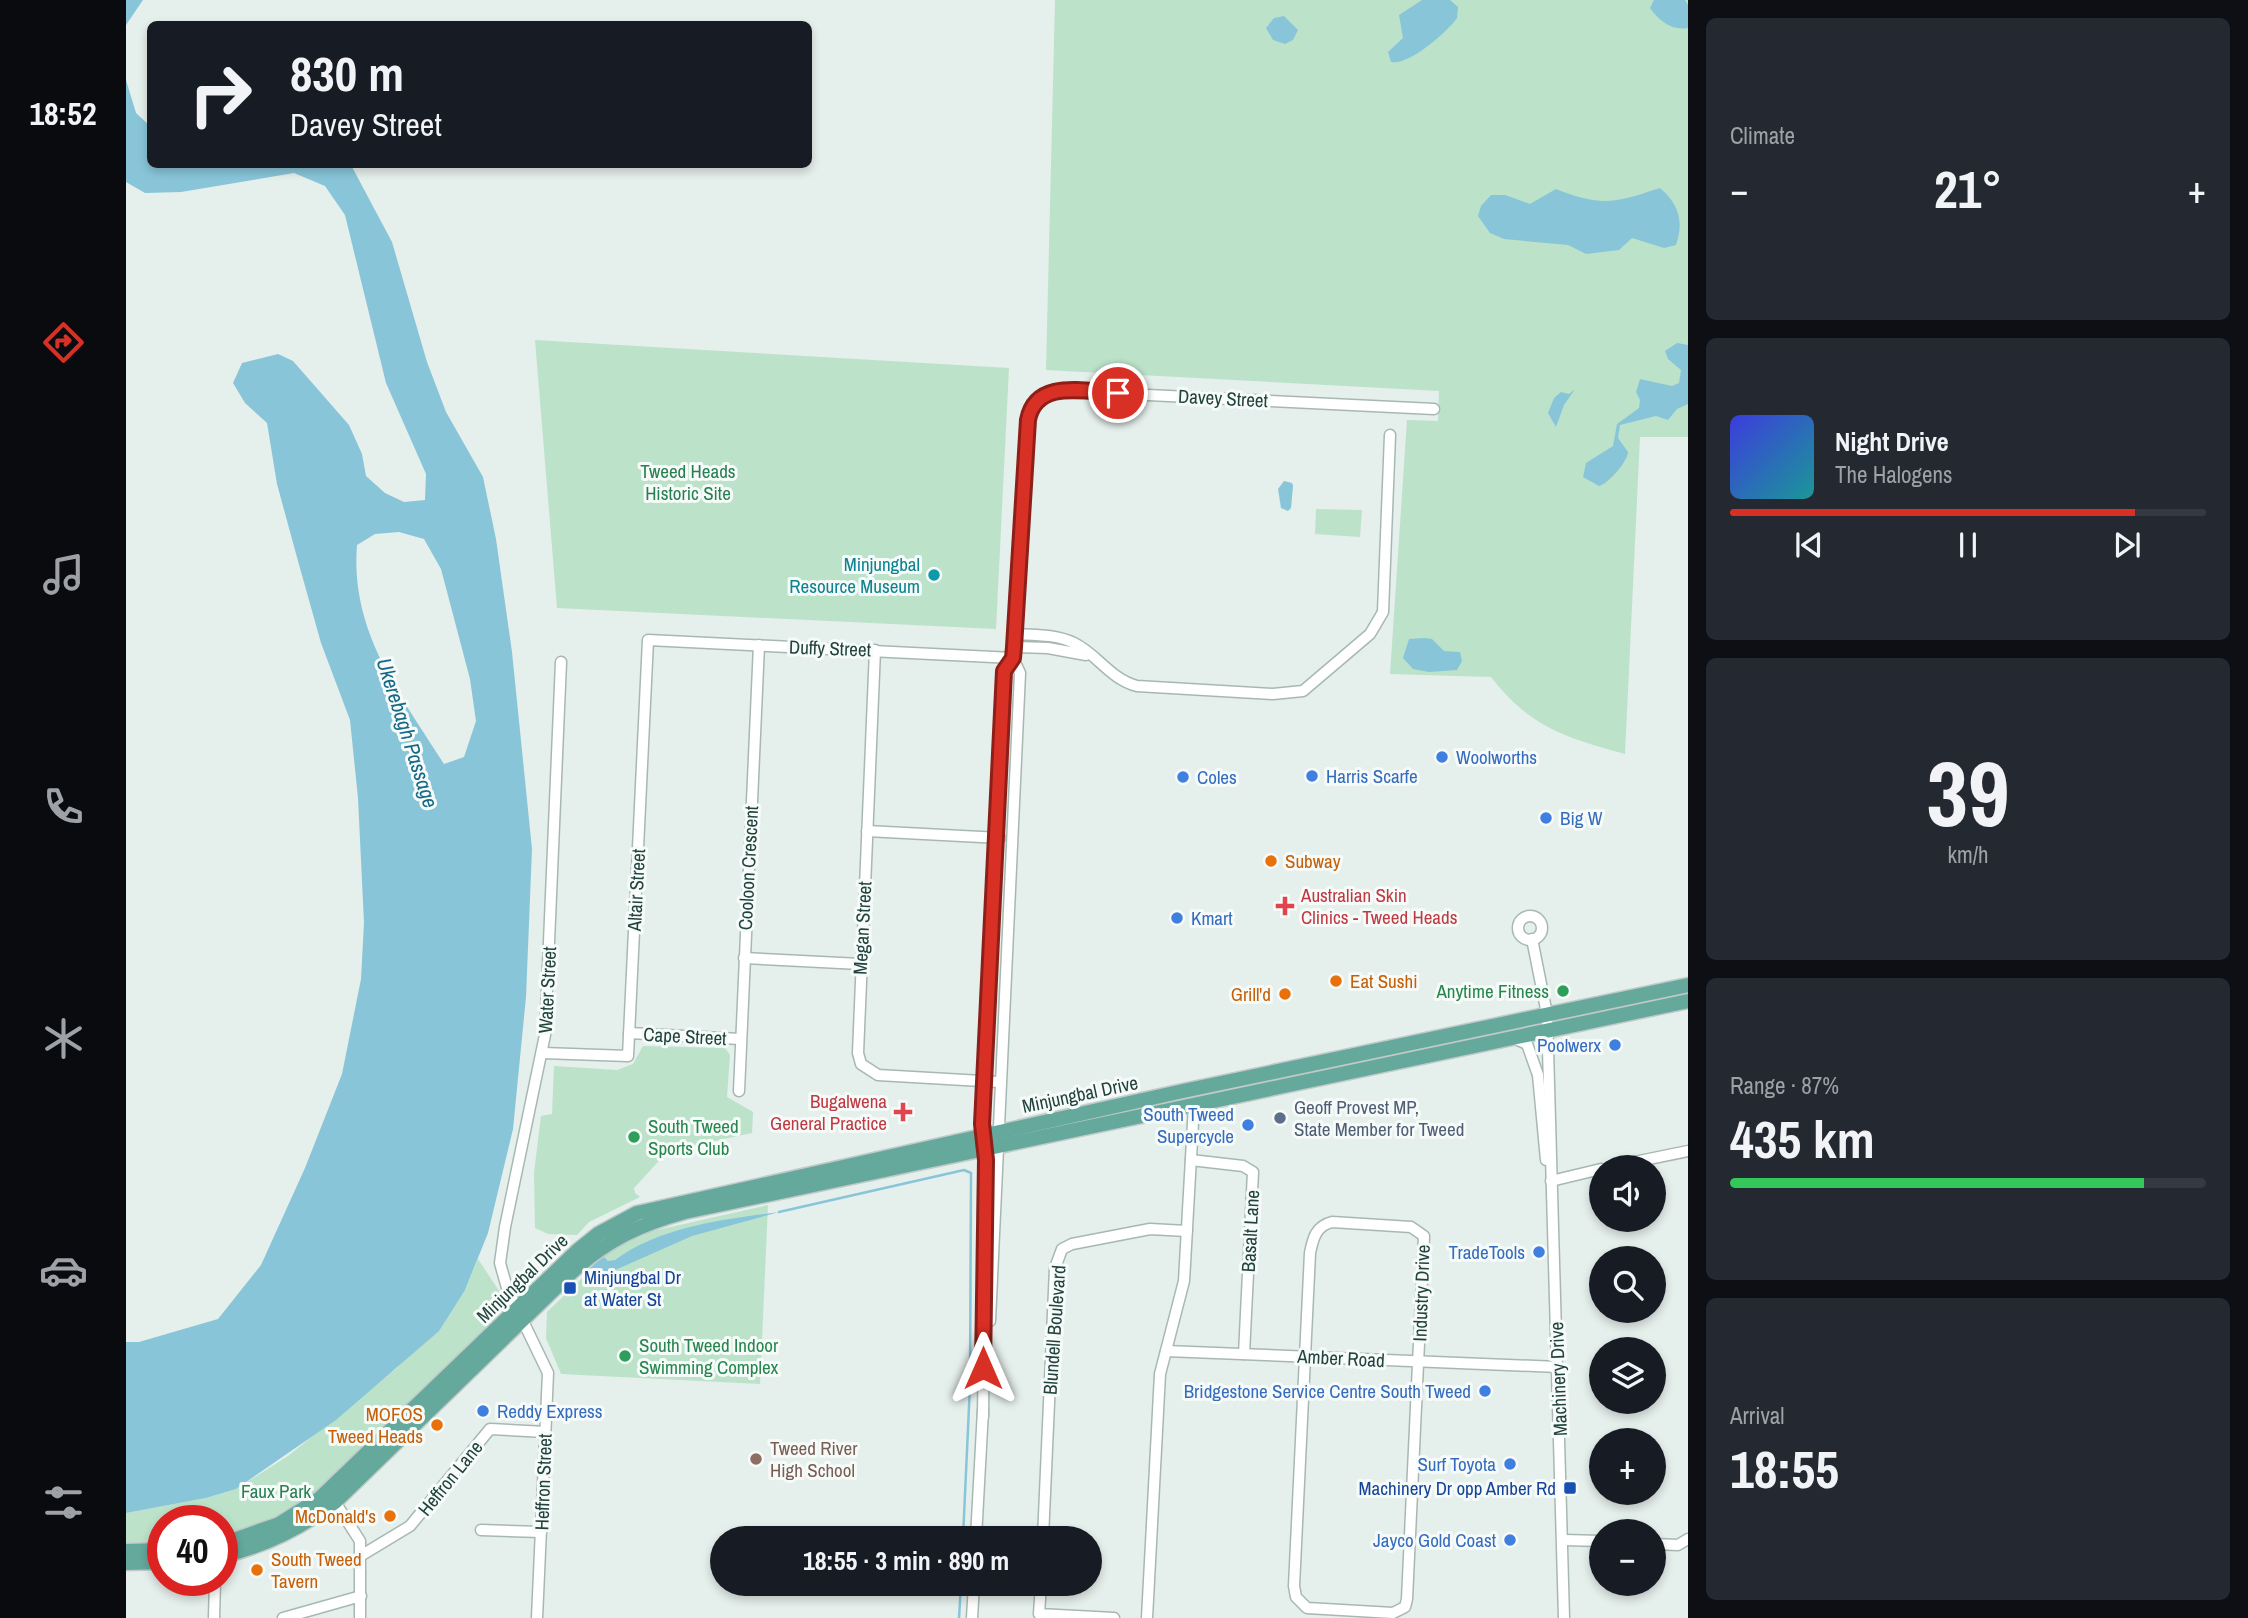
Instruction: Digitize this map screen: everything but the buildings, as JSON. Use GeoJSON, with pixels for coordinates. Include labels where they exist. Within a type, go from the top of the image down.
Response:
{"type":"FeatureCollection","features":[{"type":"Feature","properties":{"kind":"main road","name":"Minjungbal Drive"},"geometry":{"type":"LineString","coordinates":[[990,1141],[1197,1089],[1688,985]]}},
{"type":"Feature","properties":{"kind":"main road","name":"Minjungbal Drive"},"geometry":{"type":"LineString","coordinates":[[238,1552],[263,1545],[291,1532],[335,1502],[598,1234],[637,1213],[678,1202],[990,1141],[1194,1105],[1688,1000]]}},
{"type":"Feature","properties":{"kind":"main road"},"geometry":{"type":"LineString","coordinates":[[1194,1105],[1197,1089]]}},
{"type":"Feature","properties":{"kind":"main road","name":"Minjungbal Drive"},"geometry":{"type":"LineString","coordinates":[[238,1538],[279,1524],[319,1499],[521,1315]]}},
{"type":"Feature","properties":{"kind":"main road"},"geometry":{"type":"LineString","coordinates":[[126,1551],[147,1550]]}},
{"type":"Feature","properties":{"kind":"main road"},"geometry":{"type":"LineString","coordinates":[[126,1563],[147,1562]]}},
{"type":"Feature","properties":{"kind":"street","name":"Davey Street"},"geometry":{"type":"LineString","coordinates":[[1014,634],[1028,420],[1038,397],[1065,391],[1434,409]]}},
{"type":"Feature","properties":{"kind":"street"},"geometry":{"type":"LineString","coordinates":[[990,1141],[999,1082],[1020,673],[1013,652],[1014,634],[1065,639],[1079,646],[1122,681],[1137,685],[1291,694],[1317,681],[1370,634],[1383,612],[1390,435]]}},
{"type":"Feature","properties":{"kind":"street","name":"Duffy Street"},"geometry":{"type":"LineString","coordinates":[[648,640],[875,650],[1063,650],[1089,655]]}},
{"type":"Feature","properties":{"kind":"street","name":"Altair Street"},"geometry":{"type":"LineString","coordinates":[[543,1053],[628,1056],[648,640]]}},
{"type":"Feature","properties":{"kind":"street","name":"Cooloon Crescent"},"geometry":{"type":"LineString","coordinates":[[739,1091],[759,645]]}},
{"type":"Feature","properties":{"kind":"street","name":"Megan Street"},"geometry":{"type":"LineString","coordinates":[[875,650],[858,1053],[867,1069],[878,1075],[999,1082]]}},
{"type":"Feature","properties":{"kind":"street"},"geometry":{"type":"LineString","coordinates":[[977,1526],[983,1417],[990,1141],[984,1081],[1004,671],[1013,652]]}},
{"type":"Feature","properties":{"kind":"street","name":"Water Street"},"geometry":{"type":"LineString","coordinates":[[521,1315],[502,1275],[502,1243],[543,1053],[561,662]]}},
{"type":"Feature","properties":{"kind":"street"},"geometry":{"type":"LineString","coordinates":[[867,831],[1012,838]]}},
{"type":"Feature","properties":{"kind":"street","name":"Machinery Drive"},"geometry":{"type":"LineString","coordinates":[[1532,939],[1547,1014],[1564,1540],[1564,1618]]}},
{"type":"Feature","properties":{"kind":"street"},"geometry":{"type":"LineString","coordinates":[[744,958],[860,964]]}},
{"type":"Feature","properties":{"kind":"street","name":"Cape Street"},"geometry":{"type":"LineString","coordinates":[[629,1033],[740,1039]]}},
{"type":"Feature","properties":{"kind":"street","name":"Machinery Drive"},"geometry":{"type":"LineString","coordinates":[[1511,1038],[1525,1042],[1534,1059],[1539,1083],[1543,1146],[1551,1177]]}},
{"type":"Feature","properties":{"kind":"street"},"geometry":{"type":"LineString","coordinates":[[1147,1618],[1160,1374],[1184,1282],[1194,1105]]}},
{"type":"Feature","properties":{"kind":"street"},"geometry":{"type":"LineString","coordinates":[[1666,1156],[1688,1151]]}},
{"type":"Feature","properties":{"kind":"street","name":"Basalt Lane"},"geometry":{"type":"LineString","coordinates":[[1191,1160],[1247,1166],[1252,1172],[1244,1354]]}},
{"type":"Feature","properties":{"kind":"street"},"geometry":{"type":"LineString","coordinates":[[1551,1177],[1589,1171]]}},
{"type":"Feature","properties":{"kind":"street","name":"Industry Drive"},"geometry":{"type":"LineString","coordinates":[[1332,1222],[1411,1227],[1424,1236],[1408,1599],[1405,1607],[1393,1612],[1307,1608],[1296,1597],[1306,1356],[1312,1238],[1321,1226],[1332,1222]]}},
{"type":"Feature","properties":{"kind":"street","name":"Blundell Boulevard"},"geometry":{"type":"LineString","coordinates":[[1044,1526],[1055,1268],[1059,1255],[1072,1244],[1150,1229],[1187,1231]]}},
{"type":"Feature","properties":{"kind":"street","name":"Heffron Street"},"geometry":{"type":"LineString","coordinates":[[521,1315],[547,1368],[537,1618]]}},
{"type":"Feature","properties":{"kind":"street","name":"Amber Road"},"geometry":{"type":"LineString","coordinates":[[1166,1351],[1558,1367]]}},
{"type":"Feature","properties":{"kind":"street","name":"Heffron Lane"},"geometry":{"type":"LineString","coordinates":[[362,1555],[410,1526],[490,1429],[545,1432]]}},
{"type":"Feature","properties":{"kind":"street"},"geometry":{"type":"LineString","coordinates":[[335,1502],[354,1528],[362,1555],[360,1618]]}},
{"type":"Feature","properties":{"kind":"street"},"geometry":{"type":"LineString","coordinates":[[481,1530],[541,1532]]}},
{"type":"Feature","properties":{"kind":"street"},"geometry":{"type":"LineString","coordinates":[[1666,1544],[1678,1545],[1688,1539]]}},
{"type":"Feature","properties":{"kind":"street"},"geometry":{"type":"LineString","coordinates":[[1564,1540],[1589,1541]]}},
{"type":"Feature","properties":{"kind":"street"},"geometry":{"type":"LineString","coordinates":[[214,1618],[215,1596]]}},
{"type":"Feature","properties":{"kind":"street"},"geometry":{"type":"LineString","coordinates":[[288,1617],[360,1596]]}},
{"type":"Feature","properties":{"kind":"street"},"geometry":{"type":"LineString","coordinates":[[972,1618],[973,1596]]}},
{"type":"Feature","properties":{"kind":"street"},"geometry":{"type":"LineString","coordinates":[[1040,1596],[1039,1614],[1114,1618]]}},
{"type":"Feature","properties":{"kind":"green space"},"geometry":{"type":"Polygon","coordinates":[[[1055,0],[1688,0],[1688,437],[1640,437],[1625,754],[1550,728],[1520,708],[1491,677],[1390,674],[1407,420],[1438,421],[1439,391],[1046,370],[1055,0]]]}},
{"type":"Feature","properties":{"kind":"green space","name":"Tweed Heads Historic Site"},"geometry":{"type":"Polygon","coordinates":[[[535,340],[1009,368],[996,629],[557,608],[535,340]]]}},
{"type":"Feature","properties":{"kind":"green space"},"geometry":{"type":"Polygon","coordinates":[[[1316,509],[1362,510],[1360,537],[1315,534],[1316,509]]]}},
{"type":"Feature","properties":{"kind":"green space","name":"South Tweed Sports Club"},"geometry":{"type":"Polygon","coordinates":[[[643,1046],[725,1048],[730,1055],[727,1097],[753,1112],[752,1133],[668,1151],[634,1188],[640,1197],[589,1222],[577,1235],[548,1234],[535,1228],[534,1173],[541,1116],[552,1114],[554,1066],[617,1070],[633,1064],[643,1046]]]}},
{"type":"Feature","properties":{"kind":"green space"},"geometry":{"type":"Polygon","coordinates":[[[768,1205],[760,1384],[561,1374],[546,1338],[547,1312],[611,1250],[653,1231],[768,1205]]]}},
{"type":"Feature","properties":{"kind":"green space","name":"Faux Park"},"geometry":{"type":"Polygon","coordinates":[[[478,1259],[511,1309],[317,1493],[273,1522],[238,1533],[238,1505],[169,1505],[236,1489],[288,1456],[397,1368],[465,1290],[478,1259]]]}},
{"type":"Feature","properties":{"kind":"green space","name":"Faux Park"},"geometry":{"type":"Polygon","coordinates":[[[147,1509],[147,1542],[126,1543],[126,1513],[147,1509]]]}},
{"type":"Feature","properties":{"kind":"water"},"geometry":{"type":"Polygon","coordinates":[[[126,0],[143,0],[126,25],[126,0]]]}},
{"type":"Feature","properties":{"kind":"water"},"geometry":{"type":"Polygon","coordinates":[[[1422,0],[1450,0],[1458,7],[1457,18],[1417,54],[1399,62],[1391,62],[1388,52],[1403,38],[1399,15],[1422,0]]]}},
{"type":"Feature","properties":{"kind":"water"},"geometry":{"type":"Polygon","coordinates":[[[1654,0],[1685,0],[1688,5],[1688,28],[1671,26],[1657,17],[1650,8],[1654,0]]]}},
{"type":"Feature","properties":{"kind":"water"},"geometry":{"type":"Polygon","coordinates":[[[1284,16],[1298,30],[1293,40],[1285,44],[1273,40],[1266,28],[1274,18],[1284,16]]]}},
{"type":"Feature","properties":{"kind":"water","name":"Ukerebagh Passage"},"geometry":{"type":"Polygon","coordinates":[[[126,80],[136,113],[147,123],[147,168],[353,168],[392,242],[427,362],[446,412],[483,477],[496,539],[512,652],[532,849],[526,997],[513,1129],[488,1233],[465,1290],[439,1331],[336,1420],[236,1489],[169,1505],[147,1505],[147,1509],[126,1513],[126,1342],[139,1342],[218,1319],[261,1265],[305,1168],[342,1074],[361,979],[364,923],[358,798],[350,720],[321,643],[298,561],[277,484],[267,423],[245,403],[233,383],[242,363],[278,354],[293,361],[349,425],[362,454],[366,476],[385,493],[404,502],[425,500],[426,474],[386,383],[345,215],[325,186],[294,173],[181,192],[145,193],[126,182],[126,80]],[[399,532],[375,534],[357,545],[361,606],[370,634],[395,687],[444,764],[464,757],[476,721],[470,679],[441,569],[424,539],[399,532]]]}},
{"type":"Feature","properties":{"kind":"water"},"geometry":{"type":"Polygon","coordinates":[[[1660,188],[1676,207],[1680,229],[1676,245],[1664,248],[1632,238],[1619,250],[1586,254],[1568,245],[1504,239],[1490,233],[1478,216],[1481,206],[1491,195],[1505,195],[1530,204],[1556,189],[1585,199],[1608,201],[1660,188]]]}},
{"type":"Feature","properties":{"kind":"water"},"geometry":{"type":"Polygon","coordinates":[[[1677,343],[1688,345],[1688,404],[1677,409],[1668,420],[1656,416],[1620,425],[1618,438],[1628,452],[1621,466],[1599,486],[1583,477],[1586,463],[1613,446],[1617,424],[1639,408],[1640,400],[1636,392],[1640,379],[1672,386],[1679,383],[1681,370],[1668,359],[1665,351],[1677,343]]]}},
{"type":"Feature","properties":{"kind":"water"},"geometry":{"type":"Polygon","coordinates":[[[1575,389],[1564,405],[1556,427],[1548,413],[1554,398],[1561,392],[1569,394],[1575,389]]]}},
{"type":"Feature","properties":{"kind":"water"},"geometry":{"type":"Polygon","coordinates":[[[1284,481],[1292,483],[1293,486],[1291,508],[1288,511],[1281,508],[1278,489],[1284,481]]]}},
{"type":"Feature","properties":{"kind":"water"},"geometry":{"type":"Polygon","coordinates":[[[1409,639],[1432,639],[1444,651],[1460,652],[1462,661],[1457,670],[1429,672],[1413,669],[1403,658],[1409,639]]]}},
{"type":"Feature","properties":{"kind":"water"},"geometry":{"type":"Polygon","coordinates":[[[779,1212],[692,1236],[613,1271],[603,1273],[590,1268],[603,1256],[608,1261],[615,1260],[652,1239],[693,1226],[779,1212]]]}},
{"type":"Feature","properties":{"kind":"waterway"},"geometry":{"type":"LineString","coordinates":[[779,1212],[964,1170],[971,1173],[970,1385],[964,1526]]}},
{"type":"Feature","properties":{"kind":"waterway"},"geometry":{"type":"LineString","coordinates":[[959,1618],[960,1596]]}},
{"type":"Feature","properties":{"kind":"place","name":"Minjungbal Resource Museum"},"geometry":{"type":"Point","coordinates":[934,575]}},
{"type":"Feature","properties":{"kind":"place","name":"Woolworths"},"geometry":{"type":"Point","coordinates":[1442,757]}},
{"type":"Feature","properties":{"kind":"place","name":"Harris Scarfe"},"geometry":{"type":"Point","coordinates":[1312,776]}},
{"type":"Feature","properties":{"kind":"place","name":"Coles"},"geometry":{"type":"Point","coordinates":[1183,777]}},
{"type":"Feature","properties":{"kind":"place","name":"Big W"},"geometry":{"type":"Point","coordinates":[1546,818]}},
{"type":"Feature","properties":{"kind":"place","name":"Subway"},"geometry":{"type":"Point","coordinates":[1271,861]}},
{"type":"Feature","properties":{"kind":"place","name":"Australian Skin Clinics - Tweed Heads"},"geometry":{"type":"Point","coordinates":[1285,906]}},
{"type":"Feature","properties":{"kind":"place","name":"Kmart"},"geometry":{"type":"Point","coordinates":[1177,918]}},
{"type":"Feature","properties":{"kind":"place","name":"Eat Sushi"},"geometry":{"type":"Point","coordinates":[1336,981]}},
{"type":"Feature","properties":{"kind":"place","name":"Anytime Fitness"},"geometry":{"type":"Point","coordinates":[1563,991]}},
{"type":"Feature","properties":{"kind":"place","name":"Grill'd"},"geometry":{"type":"Point","coordinates":[1285,994]}},
{"type":"Feature","properties":{"kind":"place","name":"Poolwerx"},"geometry":{"type":"Point","coordinates":[1615,1045]}},
{"type":"Feature","properties":{"kind":"place","name":"Bugalwena General Practice"},"geometry":{"type":"Point","coordinates":[903,1112]}},
{"type":"Feature","properties":{"kind":"place","name":"Geoff Provest MP, State Member for Tweed"},"geometry":{"type":"Point","coordinates":[1280,1118]}},
{"type":"Feature","properties":{"kind":"place","name":"South Tweed Supercycle"},"geometry":{"type":"Point","coordinates":[1248,1125]}},
{"type":"Feature","properties":{"kind":"place","name":"South Tweed Sports Club"},"geometry":{"type":"Point","coordinates":[634,1137]}},
{"type":"Feature","properties":{"kind":"place","name":"TradeTools"},"geometry":{"type":"Point","coordinates":[1539,1252]}},
{"type":"Feature","properties":{"kind":"place","name":"Minjungbal Dr at Water St"},"geometry":{"type":"Point","coordinates":[570,1288]}},
{"type":"Feature","properties":{"kind":"place","name":"South Tweed Indoor Swimming Complex"},"geometry":{"type":"Point","coordinates":[625,1356]}},
{"type":"Feature","properties":{"kind":"place","name":"Bridgestone Service Centre South Tweed"},"geometry":{"type":"Point","coordinates":[1485,1391]}},
{"type":"Feature","properties":{"kind":"place","name":"Reddy Express"},"geometry":{"type":"Point","coordinates":[483,1411]}},
{"type":"Feature","properties":{"kind":"place","name":"MOFOS Tweed Heads"},"geometry":{"type":"Point","coordinates":[437,1425]}},
{"type":"Feature","properties":{"kind":"place","name":"Tweed River High School"},"geometry":{"type":"Point","coordinates":[756,1459]}},
{"type":"Feature","properties":{"kind":"place","name":"Surf Toyota"},"geometry":{"type":"Point","coordinates":[1510,1464]}},
{"type":"Feature","properties":{"kind":"place","name":"Machinery Dr opp Amber Rd"},"geometry":{"type":"Point","coordinates":[1570,1488]}},
{"type":"Feature","properties":{"kind":"place","name":"McDonald's"},"geometry":{"type":"Point","coordinates":[390,1516]}},
{"type":"Feature","properties":{"kind":"place","name":"Jayco Gold Coast"},"geometry":{"type":"Point","coordinates":[1510,1540]}},
{"type":"Feature","properties":{"kind":"place","name":"South Tweed Tavern"},"geometry":{"type":"Point","coordinates":[257,1570]}},
{"type":"Feature","properties":{"kind":"route"},"geometry":{"type":"LineString","coordinates":[[983,1368],[986,1160],[982,1124],[985,1054],[1004,671],[1013,658],[1028,420],[1038,397],[1046,393],[1118,393]]}}]}
